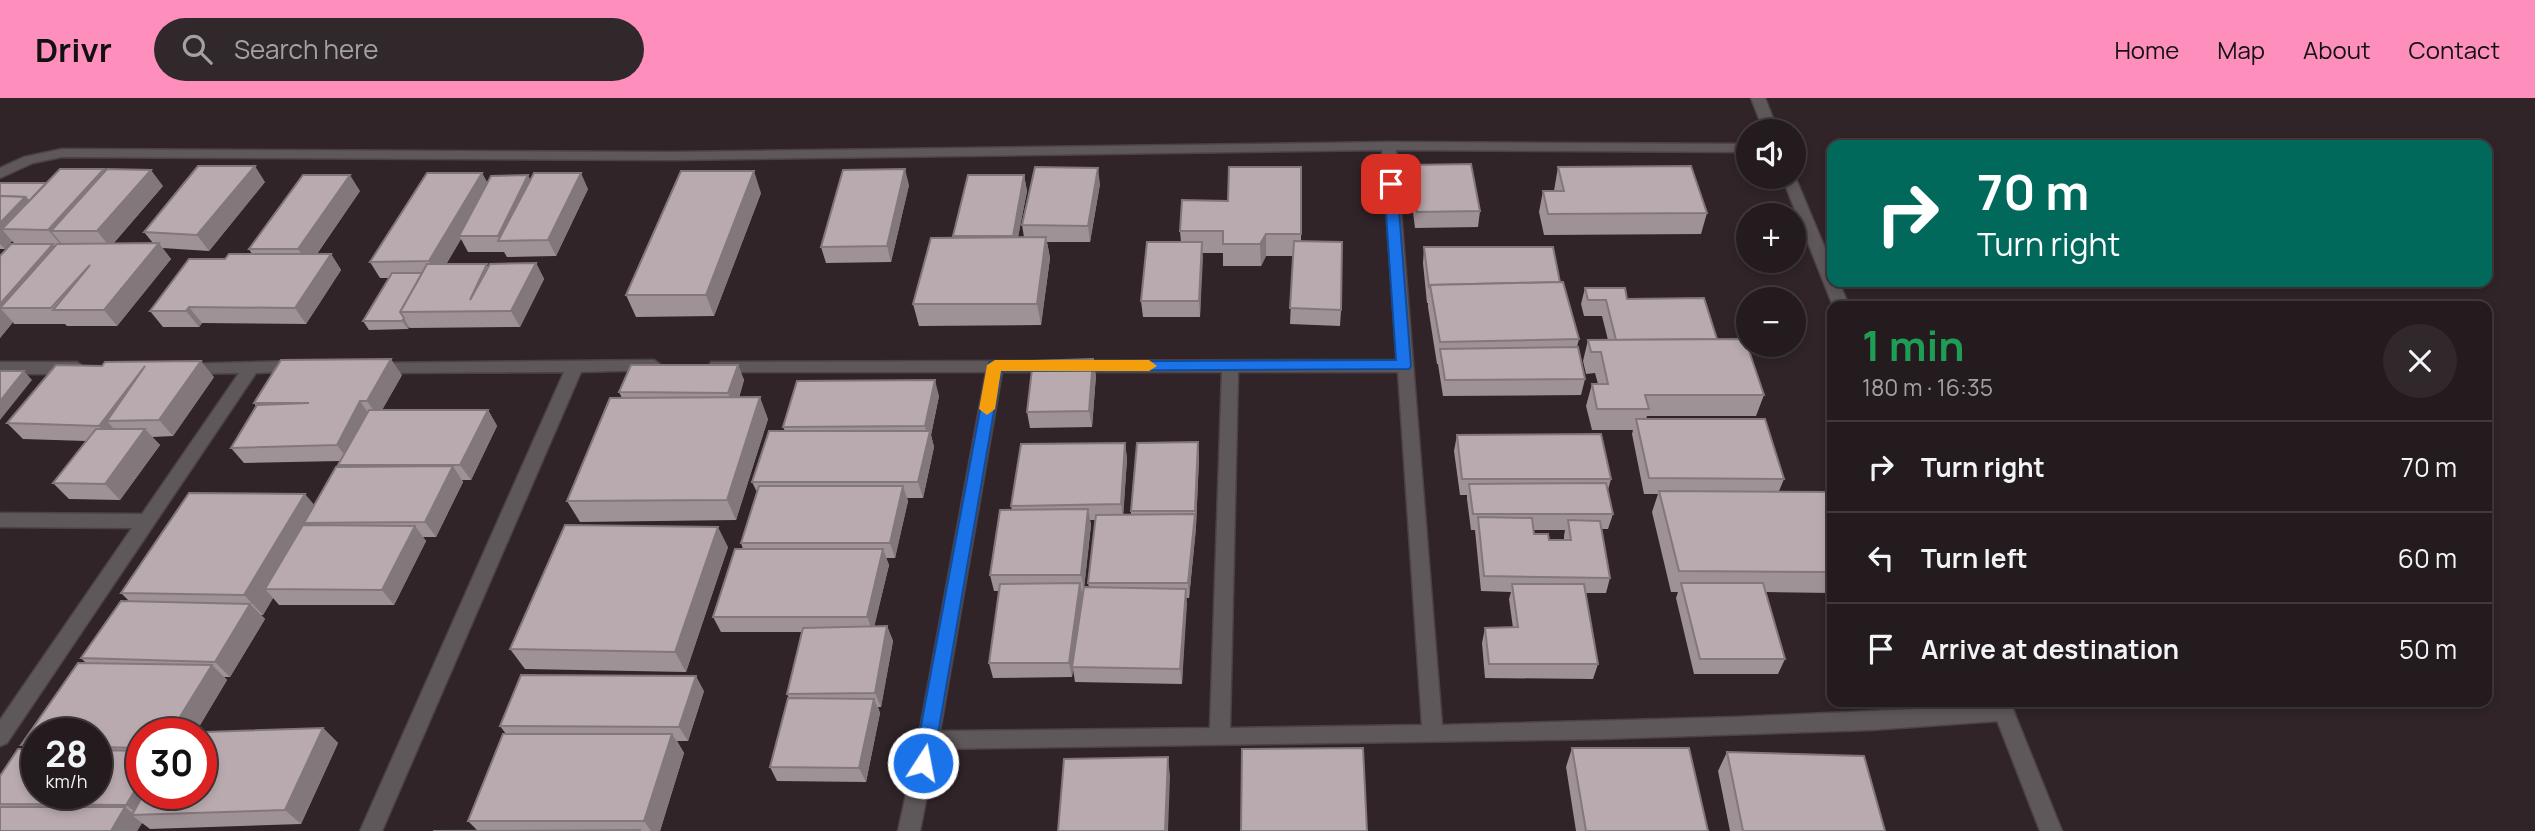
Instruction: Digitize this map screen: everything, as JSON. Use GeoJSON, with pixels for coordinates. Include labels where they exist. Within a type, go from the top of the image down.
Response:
{"type":"FeatureCollection","features":[{"type":"Feature","properties":{"kind":"street"},"geometry":{"type":"LineString","coordinates":[[1758,98],[1766,119]]}},
{"type":"Feature","properties":{"kind":"street"},"geometry":{"type":"LineString","coordinates":[[0,174],[29,160],[62,153],[673,156],[1388,146],[1736,148]]}},
{"type":"Feature","properties":{"kind":"street"},"geometry":{"type":"LineString","coordinates":[[1388,146],[1433,734]]}},
{"type":"Feature","properties":{"kind":"street"},"geometry":{"type":"LineString","coordinates":[[1794,189],[1827,271]]}},
{"type":"Feature","properties":{"kind":"street"},"geometry":{"type":"LineString","coordinates":[[909,831],[928,740],[995,365]]}},
{"type":"Feature","properties":{"kind":"street"},"geometry":{"type":"LineString","coordinates":[[371,831],[575,366]]}},
{"type":"Feature","properties":{"kind":"street"},"geometry":{"type":"LineString","coordinates":[[359,367],[673,366]]}},
{"type":"Feature","properties":{"kind":"street"},"geometry":{"type":"LineString","coordinates":[[701,366],[1404,366]]}},
{"type":"Feature","properties":{"kind":"street"},"geometry":{"type":"LineString","coordinates":[[1220,736],[1230,366]]}},
{"type":"Feature","properties":{"kind":"street"},"geometry":{"type":"LineString","coordinates":[[167,368],[319,367]]}},
{"type":"Feature","properties":{"kind":"street"},"geometry":{"type":"LineString","coordinates":[[0,368],[98,368]]}},
{"type":"Feature","properties":{"kind":"street"},"geometry":{"type":"LineString","coordinates":[[0,737],[149,522],[251,368]]}},
{"type":"Feature","properties":{"kind":"street"},"geometry":{"type":"LineString","coordinates":[[0,520],[149,522]]}},
{"type":"Feature","properties":{"kind":"street"},"geometry":{"type":"LineString","coordinates":[[928,740],[1433,734],[2002,708],[2051,831]]}},
{"type":"Feature","properties":{"kind":"building"},"geometry":{"type":"Polygon","coordinates":[[[1471,164],[1480,211],[1417,212],[1410,165],[1471,164]]]}},
{"type":"Feature","properties":{"kind":"building"},"geometry":{"type":"Polygon","coordinates":[[[198,166],[255,166],[197,235],[144,232],[198,166]]]}},
{"type":"Feature","properties":{"kind":"building"},"geometry":{"type":"Polygon","coordinates":[[[1691,166],[1707,213],[1548,214],[1543,191],[1564,191],[1558,167],[1691,166]]]}},
{"type":"Feature","properties":{"kind":"building"},"geometry":{"type":"Polygon","coordinates":[[[1035,167],[1098,168],[1088,226],[1022,225],[1035,167]]]}},
{"type":"Feature","properties":{"kind":"building"},"geometry":{"type":"Polygon","coordinates":[[[1229,167],[1301,167],[1301,234],[1266,234],[1260,244],[1223,244],[1223,231],[1180,231],[1182,200],[1228,201],[1229,167]]]}},
{"type":"Feature","properties":{"kind":"building"},"geometry":{"type":"Polygon","coordinates":[[[60,169],[104,169],[48,230],[2,229],[60,169]]]}},
{"type":"Feature","properties":{"kind":"building"},"geometry":{"type":"Polygon","coordinates":[[[107,169],[151,170],[97,231],[51,231],[107,169]]]}},
{"type":"Feature","properties":{"kind":"building"},"geometry":{"type":"Polygon","coordinates":[[[905,169],[887,246],[821,247],[843,170],[905,169]]]}},
{"type":"Feature","properties":{"kind":"building"},"geometry":{"type":"Polygon","coordinates":[[[681,171],[754,171],[706,295],[626,295],[681,171]]]}},
{"type":"Feature","properties":{"kind":"building"},"geometry":{"type":"Polygon","coordinates":[[[427,173],[482,173],[429,261],[370,262],[427,173]]]}},
{"type":"Feature","properties":{"kind":"building"},"geometry":{"type":"Polygon","coordinates":[[[534,173],[581,173],[548,240],[498,241],[534,173]]]}},
{"type":"Feature","properties":{"kind":"building"},"geometry":{"type":"Polygon","coordinates":[[[303,175],[350,175],[298,249],[249,249],[303,175]]]}},
{"type":"Feature","properties":{"kind":"building"},"geometry":{"type":"Polygon","coordinates":[[[528,175],[498,236],[459,236],[491,176],[528,175]]]}},
{"type":"Feature","properties":{"kind":"building"},"geometry":{"type":"Polygon","coordinates":[[[968,175],[1024,175],[1013,236],[953,236],[968,175]]]}},
{"type":"Feature","properties":{"kind":"building"},"geometry":{"type":"Polygon","coordinates":[[[0,183],[46,183],[29,201],[25,197],[0,196],[0,183]]]}},
{"type":"Feature","properties":{"kind":"building"},"geometry":{"type":"Polygon","coordinates":[[[0,196],[25,197],[0,223],[0,196]]]}},
{"type":"Feature","properties":{"kind":"building"},"geometry":{"type":"Polygon","coordinates":[[[1046,237],[1037,304],[913,304],[931,238],[1046,237]]]}},
{"type":"Feature","properties":{"kind":"building"},"geometry":{"type":"Polygon","coordinates":[[[1294,241],[1342,242],[1341,310],[1290,308],[1294,241]]]}},
{"type":"Feature","properties":{"kind":"building"},"geometry":{"type":"Polygon","coordinates":[[[1147,242],[1202,242],[1199,301],[1141,301],[1147,242]]]}},
{"type":"Feature","properties":{"kind":"building"},"geometry":{"type":"Polygon","coordinates":[[[159,243],[104,310],[53,310],[90,265],[51,308],[0,308],[57,244],[159,243]]]}},
{"type":"Feature","properties":{"kind":"building"},"geometry":{"type":"Polygon","coordinates":[[[11,244],[53,244],[0,304],[0,256],[11,244]]]}},
{"type":"Feature","properties":{"kind":"building"},"geometry":{"type":"Polygon","coordinates":[[[1424,247],[1553,247],[1560,282],[1429,287],[1424,247]]]}},
{"type":"Feature","properties":{"kind":"building"},"geometry":{"type":"Polygon","coordinates":[[[229,254],[331,254],[295,308],[189,307],[186,311],[150,311],[189,259],[225,259],[229,254]]]}},
{"type":"Feature","properties":{"kind":"building"},"geometry":{"type":"Polygon","coordinates":[[[536,263],[511,311],[400,312],[427,264],[487,264],[470,300],[490,264],[536,263]]]}},
{"type":"Feature","properties":{"kind":"building"},"geometry":{"type":"Polygon","coordinates":[[[392,273],[422,273],[400,312],[404,318],[402,321],[363,321],[392,273]]]}},
{"type":"Feature","properties":{"kind":"building"},"geometry":{"type":"Polygon","coordinates":[[[1563,282],[1579,339],[1440,342],[1430,285],[1563,282]]]}},
{"type":"Feature","properties":{"kind":"building"},"geometry":{"type":"Polygon","coordinates":[[[1585,288],[1625,288],[1627,299],[1704,298],[1717,339],[1616,340],[1606,300],[1588,300],[1585,288]]]}},
{"type":"Feature","properties":{"kind":"building"},"geometry":{"type":"Polygon","coordinates":[[[1736,339],[1736,357],[1751,357],[1764,395],[1645,395],[1649,409],[1597,409],[1592,384],[1608,384],[1601,352],[1591,352],[1588,340],[1736,339]]]}},
{"type":"Feature","properties":{"kind":"building"},"geometry":{"type":"Polygon","coordinates":[[[1578,347],[1585,379],[1445,380],[1440,349],[1578,347]]]}},
{"type":"Feature","properties":{"kind":"building"},"geometry":{"type":"Polygon","coordinates":[[[391,359],[367,401],[360,401],[337,445],[231,448],[257,405],[309,403],[254,403],[281,360],[391,359]]]}},
{"type":"Feature","properties":{"kind":"building"},"geometry":{"type":"Polygon","coordinates":[[[1093,359],[1089,411],[1027,412],[1033,361],[1093,359]]]}},
{"type":"Feature","properties":{"kind":"building"},"geometry":{"type":"Polygon","coordinates":[[[201,361],[159,420],[107,421],[145,366],[99,426],[7,423],[56,365],[102,366],[105,362],[201,361]]]}},
{"type":"Feature","properties":{"kind":"building"},"geometry":{"type":"Polygon","coordinates":[[[631,365],[738,365],[728,393],[619,392],[631,365]]]}},
{"type":"Feature","properties":{"kind":"building"},"geometry":{"type":"Polygon","coordinates":[[[0,371],[24,371],[0,401],[0,371]]]}},
{"type":"Feature","properties":{"kind":"building"},"geometry":{"type":"Polygon","coordinates":[[[935,380],[925,426],[783,427],[797,381],[935,380]]]}},
{"type":"Feature","properties":{"kind":"building"},"geometry":{"type":"Polygon","coordinates":[[[760,397],[727,500],[567,501],[610,398],[760,397]]]}},
{"type":"Feature","properties":{"kind":"building"},"geometry":{"type":"Polygon","coordinates":[[[369,410],[488,410],[460,465],[338,465],[369,410]]]}},
{"type":"Feature","properties":{"kind":"building"},"geometry":{"type":"Polygon","coordinates":[[[1636,419],[1765,419],[1784,479],[1649,478],[1636,419]]]}},
{"type":"Feature","properties":{"kind":"building"},"geometry":{"type":"Polygon","coordinates":[[[96,429],[145,429],[105,484],[53,483],[96,429]]]}},
{"type":"Feature","properties":{"kind":"building"},"geometry":{"type":"Polygon","coordinates":[[[769,431],[930,431],[918,482],[752,482],[769,431]]]}},
{"type":"Feature","properties":{"kind":"building"},"geometry":{"type":"Polygon","coordinates":[[[1601,434],[1611,479],[1462,479],[1457,435],[1601,434]]]}},
{"type":"Feature","properties":{"kind":"building"},"geometry":{"type":"Polygon","coordinates":[[[1198,442],[1195,511],[1131,511],[1137,443],[1198,442]]]}},
{"type":"Feature","properties":{"kind":"building"},"geometry":{"type":"Polygon","coordinates":[[[1125,443],[1121,504],[1011,506],[1021,444],[1125,443]]]}},
{"type":"Feature","properties":{"kind":"building"},"geometry":{"type":"Polygon","coordinates":[[[453,466],[425,522],[304,523],[336,467],[453,466]]]}},
{"type":"Feature","properties":{"kind":"building"},"geometry":{"type":"Polygon","coordinates":[[[1606,483],[1613,514],[1473,514],[1469,484],[1606,483]]]}},
{"type":"Feature","properties":{"kind":"building"},"geometry":{"type":"Polygon","coordinates":[[[759,486],[903,486],[890,543],[741,543],[759,486]]]}},
{"type":"Feature","properties":{"kind":"building"},"geometry":{"type":"Polygon","coordinates":[[[1659,491],[1827,492],[1827,572],[1679,571],[1659,491]]]}},
{"type":"Feature","properties":{"kind":"building"},"geometry":{"type":"Polygon","coordinates":[[[189,493],[305,494],[244,595],[121,593],[189,493]]]}},
{"type":"Feature","properties":{"kind":"building"},"geometry":{"type":"Polygon","coordinates":[[[1088,509],[1081,575],[990,575],[1000,510],[1088,509]]]}},
{"type":"Feature","properties":{"kind":"building"},"geometry":{"type":"Polygon","coordinates":[[[1195,514],[1188,583],[1088,583],[1096,515],[1195,514]]]}},
{"type":"Feature","properties":{"kind":"building"},"geometry":{"type":"Polygon","coordinates":[[[1478,517],[1532,518],[1534,534],[1548,534],[1549,540],[1571,540],[1568,520],[1600,521],[1610,578],[1484,576],[1478,517]]]}},
{"type":"Feature","properties":{"kind":"building"},"geometry":{"type":"Polygon","coordinates":[[[303,525],[415,526],[382,590],[265,589],[303,525]]]}},
{"type":"Feature","properties":{"kind":"building"},"geometry":{"type":"Polygon","coordinates":[[[565,525],[718,527],[675,652],[510,649],[565,525]]]}},
{"type":"Feature","properties":{"kind":"building"},"geometry":{"type":"Polygon","coordinates":[[[735,549],[883,549],[867,617],[713,617],[735,549]]]}},
{"type":"Feature","properties":{"kind":"building"},"geometry":{"type":"Polygon","coordinates":[[[1080,583],[1069,663],[989,663],[1000,584],[1080,583]]]}},
{"type":"Feature","properties":{"kind":"building"},"geometry":{"type":"Polygon","coordinates":[[[1681,583],[1763,583],[1785,659],[1700,659],[1681,583]]]}},
{"type":"Feature","properties":{"kind":"building"},"geometry":{"type":"Polygon","coordinates":[[[1512,584],[1584,584],[1598,664],[1489,664],[1485,628],[1518,627],[1512,584]]]}},
{"type":"Feature","properties":{"kind":"building"},"geometry":{"type":"Polygon","coordinates":[[[1084,587],[1186,589],[1180,669],[1072,667],[1084,587]]]}},
{"type":"Feature","properties":{"kind":"building"},"geometry":{"type":"Polygon","coordinates":[[[121,601],[250,604],[215,662],[81,658],[121,601]]]}},
{"type":"Feature","properties":{"kind":"building"},"geometry":{"type":"Polygon","coordinates":[[[887,626],[875,693],[787,694],[803,628],[887,626]]]}},
{"type":"Feature","properties":{"kind":"building"},"geometry":{"type":"Polygon","coordinates":[[[78,663],[212,665],[179,718],[126,718],[126,748],[112,747],[112,718],[40,718],[78,663]]]}},
{"type":"Feature","properties":{"kind":"building"},"geometry":{"type":"Polygon","coordinates":[[[521,675],[696,676],[679,727],[500,726],[521,675]]]}},
{"type":"Feature","properties":{"kind":"building"},"geometry":{"type":"Polygon","coordinates":[[[788,698],[874,699],[859,768],[770,767],[788,698]]]}},
{"type":"Feature","properties":{"kind":"building"},"geometry":{"type":"Polygon","coordinates":[[[323,728],[285,810],[132,815],[135,809],[217,809],[217,732],[323,728]]]}},
{"type":"Feature","properties":{"kind":"building"},"geometry":{"type":"Polygon","coordinates":[[[503,734],[672,734],[644,821],[468,821],[503,734]]]}},
{"type":"Feature","properties":{"kind":"building"},"geometry":{"type":"Polygon","coordinates":[[[1363,748],[1367,831],[1241,831],[1242,749],[1363,748]]]}},
{"type":"Feature","properties":{"kind":"building"},"geometry":{"type":"Polygon","coordinates":[[[1572,748],[1689,748],[1708,831],[1586,831],[1572,748]]]}},
{"type":"Feature","properties":{"kind":"building"},"geometry":{"type":"Polygon","coordinates":[[[18,749],[21,749],[21,804],[0,804],[0,776],[18,749]]]}},
{"type":"Feature","properties":{"kind":"building"},"geometry":{"type":"Polygon","coordinates":[[[112,750],[126,751],[126,805],[112,805],[112,750]]]}},
{"type":"Feature","properties":{"kind":"building"},"geometry":{"type":"Polygon","coordinates":[[[1727,752],[1864,756],[1885,831],[1743,831],[1727,752]]]}},
{"type":"Feature","properties":{"kind":"building"},"geometry":{"type":"Polygon","coordinates":[[[1168,757],[1165,831],[1058,831],[1064,759],[1168,757]]]}},
{"type":"Feature","properties":{"kind":"building"},"geometry":{"type":"Polygon","coordinates":[[[0,807],[125,807],[111,831],[0,831],[0,807]]]}},
{"type":"Feature","properties":{"kind":"building"},"geometry":{"type":"Polygon","coordinates":[[[640,830],[640,831],[433,831],[640,830]]]}},
{"type":"Feature","properties":{"kind":"slow traffic"},"geometry":{"type":"LineString","coordinates":[[987,409],[995,365],[1149,366]]}},
{"type":"Feature","properties":{"kind":"route"},"geometry":{"type":"LineString","coordinates":[[923,763],[995,365],[1404,366],[1391,184]]}}]}
